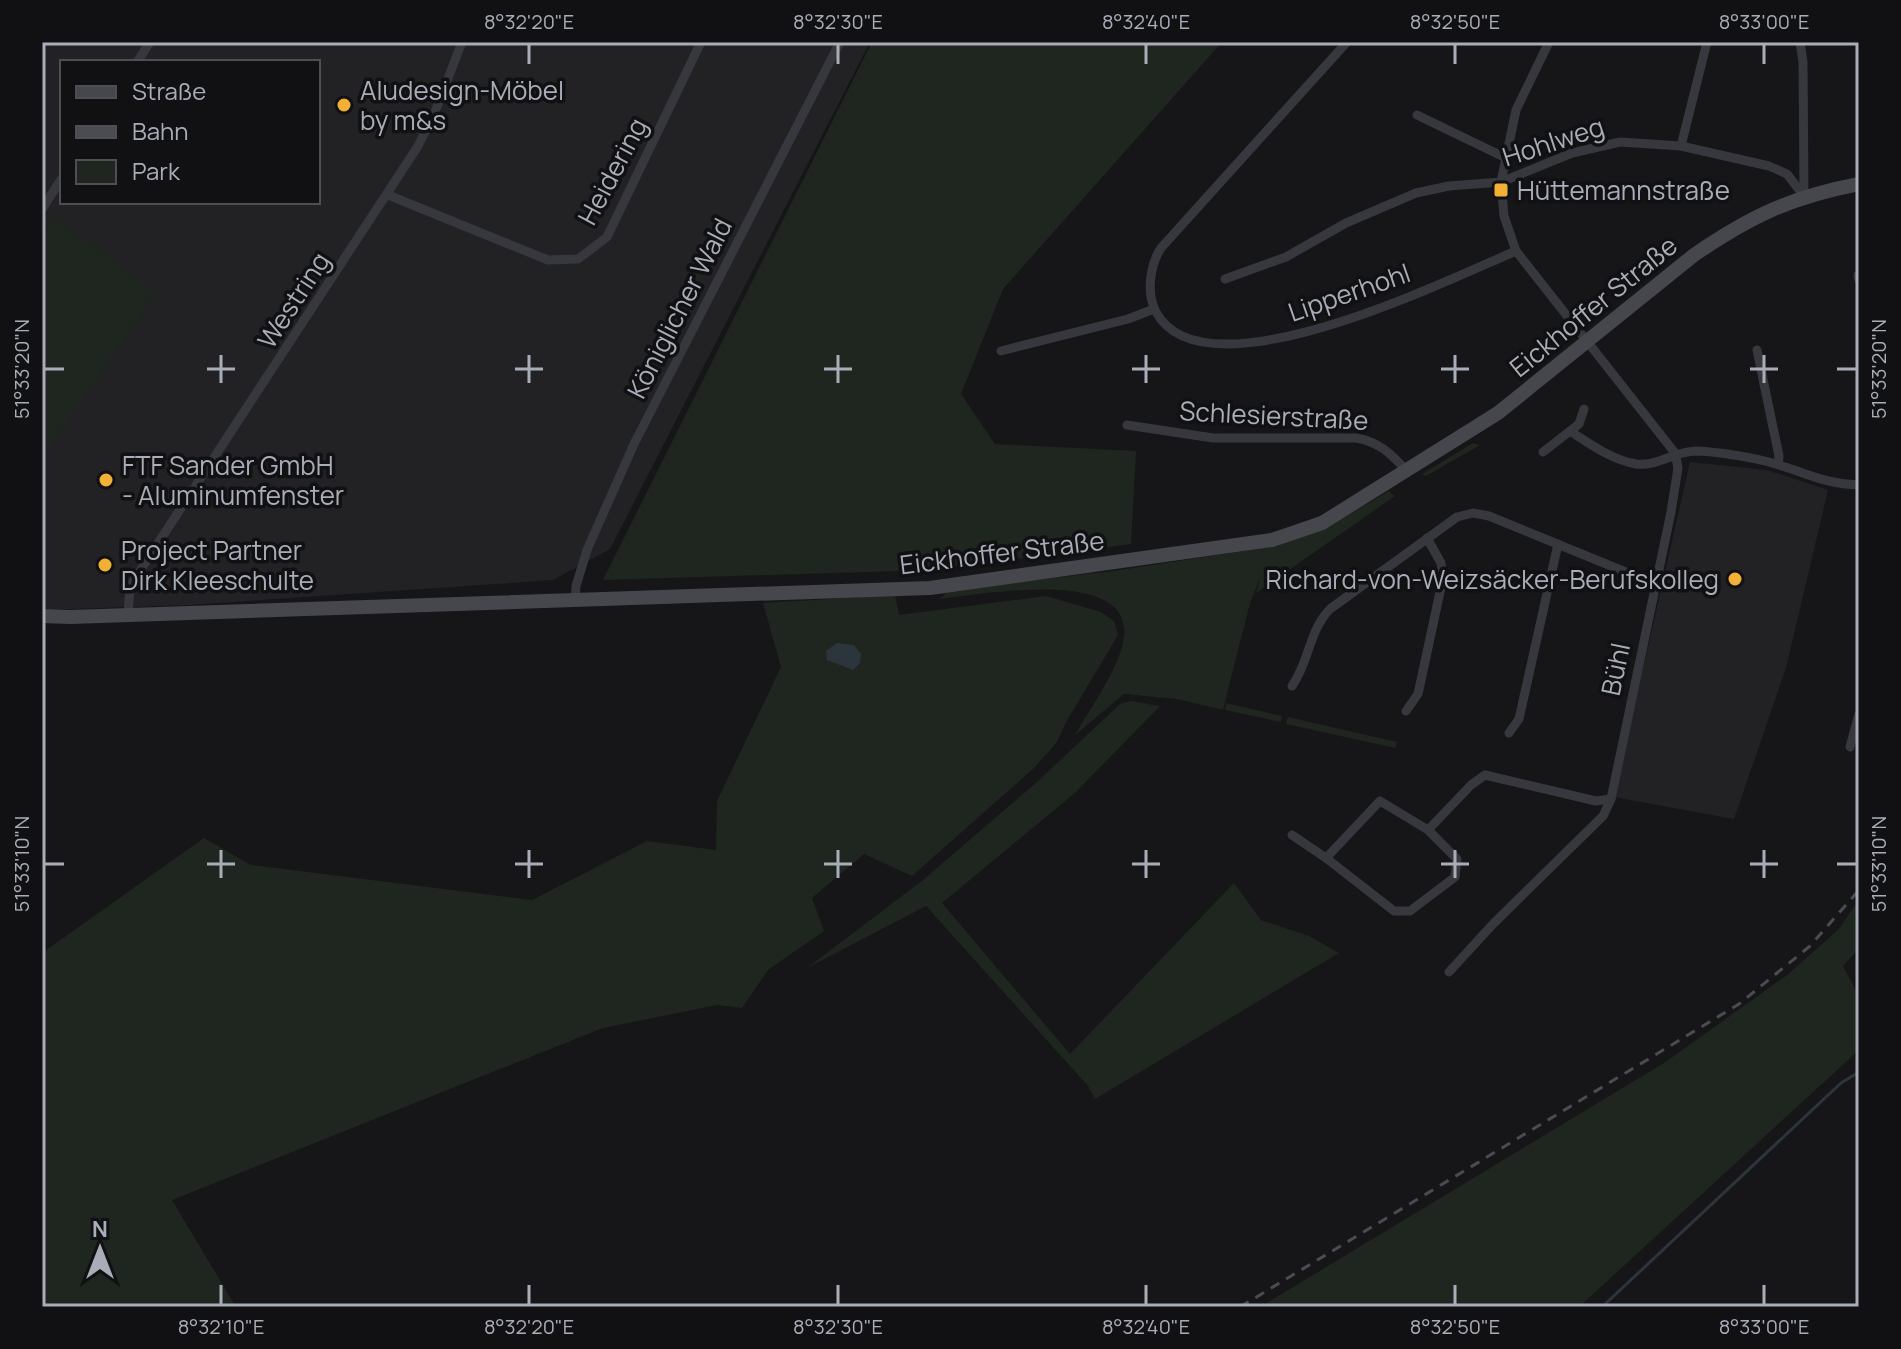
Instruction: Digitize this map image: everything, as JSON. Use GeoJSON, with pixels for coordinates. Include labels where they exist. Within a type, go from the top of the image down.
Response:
{"type":"FeatureCollection","features":[{"type":"Feature","properties":{"kind":"main road","name":"Eickhoffer Straße"},"geometry":{"type":"LineString","coordinates":[[42,616],[930,588],[1272,540],[1322,523],[1498,413],[1694,255],[1726,233],[1756,215],[1804,196],[1859,184]]}},
{"type":"Feature","properties":{"kind":"street"},"geometry":{"type":"LineString","coordinates":[[138,60],[150,42]]}},
{"type":"Feature","properties":{"kind":"street","name":"Westring"},"geometry":{"type":"LineString","coordinates":[[128,615],[130,586],[388,195],[435,112],[462,42]]}},
{"type":"Feature","properties":{"kind":"street","name":"Heidering"},"geometry":{"type":"LineString","coordinates":[[388,195],[548,260],[578,259],[607,237],[701,42]]}},
{"type":"Feature","properties":{"kind":"street","name":"Königlicher Wald"},"geometry":{"type":"LineString","coordinates":[[575,601],[576,586],[587,550],[634,444],[840,42]]}},
{"type":"Feature","properties":{"kind":"street"},"geometry":{"type":"LineString","coordinates":[[1001,351],[1128,319],[1154,309],[1153,260],[1161,248],[1347,42]]}},
{"type":"Feature","properties":{"kind":"street"},"geometry":{"type":"LineString","coordinates":[[1549,42],[1516,110],[1501,182],[1504,216],[1516,251],[1675,453]]}},
{"type":"Feature","properties":{"kind":"street"},"geometry":{"type":"LineString","coordinates":[[1681,146],[1707,42]]}},
{"type":"Feature","properties":{"kind":"street"},"geometry":{"type":"LineString","coordinates":[[1800,42],[1803,62],[1804,196]]}},
{"type":"Feature","properties":{"kind":"street"},"geometry":{"type":"LineString","coordinates":[[1417,115],[1506,158]]}},
{"type":"Feature","properties":{"kind":"street","name":"Hohlweg"},"geometry":{"type":"LineString","coordinates":[[1225,279],[1286,257],[1346,223],[1416,193],[1449,186],[1501,182],[1572,153],[1620,142],[1681,146],[1769,166],[1787,174],[1804,196]]}},
{"type":"Feature","properties":{"kind":"street"},"geometry":{"type":"LineString","coordinates":[[42,209],[60,181]]}},
{"type":"Feature","properties":{"kind":"street","name":"Lipperhohl"},"geometry":{"type":"LineString","coordinates":[[1154,309],[1175,333],[1203,342],[1235,343],[1294,337],[1354,318],[1516,251]]}},
{"type":"Feature","properties":{"kind":"street"},"geometry":{"type":"LineString","coordinates":[[1757,350],[1779,456],[1778,464]]}},
{"type":"Feature","properties":{"kind":"street"},"geometry":{"type":"LineString","coordinates":[[1543,452],[1579,424],[1584,409]]}},
{"type":"Feature","properties":{"kind":"street","name":"Schlesierstraße"},"geometry":{"type":"LineString","coordinates":[[1127,425],[1213,438],[1356,438],[1374,441],[1407,471]]}},
{"type":"Feature","properties":{"kind":"street"},"geometry":{"type":"LineString","coordinates":[[1570,431],[1605,453],[1635,464],[1650,464],[1675,453],[1696,451],[1778,464],[1831,484],[1859,485]]}},
{"type":"Feature","properties":{"kind":"street","name":"Bühl"},"geometry":{"type":"LineString","coordinates":[[1449,972],[1493,924],[1603,816],[1611,799],[1671,512],[1678,468],[1675,453]]}},
{"type":"Feature","properties":{"kind":"street"},"geometry":{"type":"LineString","coordinates":[[1292,686],[1303,671],[1319,621],[1330,609],[1457,517],[1473,513],[1489,516],[1655,584]]}},
{"type":"Feature","properties":{"kind":"street"},"geometry":{"type":"LineString","coordinates":[[1406,711],[1418,694],[1443,578],[1441,563],[1427,538]]}},
{"type":"Feature","properties":{"kind":"street"},"geometry":{"type":"LineString","coordinates":[[1509,733],[1519,719],[1558,544]]}},
{"type":"Feature","properties":{"kind":"street"},"geometry":{"type":"LineString","coordinates":[[1850,747],[1859,714]]}},
{"type":"Feature","properties":{"kind":"street"},"geometry":{"type":"LineString","coordinates":[[1428,830],[1471,785],[1485,775],[1596,801],[1611,799]]}},
{"type":"Feature","properties":{"kind":"street"},"geometry":{"type":"LineString","coordinates":[[1292,835],[1394,911],[1410,911],[1455,877],[1457,859],[1428,830],[1380,801],[1326,858]]}},
{"type":"Feature","properties":{"kind":"shaded area"},"geometry":{"type":"Polygon","coordinates":[[[42,42],[870,42],[610,549],[553,580],[190,605],[42,610],[42,42]]]}},
{"type":"Feature","properties":{"kind":"shaded area","name":"Richard-von-Weizsäcker-Berufskolleg"},"geometry":{"type":"Polygon","coordinates":[[[1690,462],[1767,470],[1828,490],[1786,668],[1734,819],[1614,797],[1690,462]]]}},
{"type":"Feature","properties":{"kind":"shaded area"},"geometry":{"type":"Polygon","coordinates":[[[837,643],[854,645],[861,654],[860,663],[853,670],[827,660],[826,651],[837,643]]]}},
{"type":"Feature","properties":{"kind":"green space"},"geometry":{"type":"Polygon","coordinates":[[[872,42],[1222,42],[1003,289],[961,394],[995,444],[1136,451],[1131,544],[930,570],[603,580],[872,42]]]}},
{"type":"Feature","properties":{"kind":"green space"},"geometry":{"type":"Polygon","coordinates":[[[52,216],[157,291],[42,459],[42,233],[52,216]]]}},
{"type":"Feature","properties":{"kind":"green space"},"geometry":{"type":"Polygon","coordinates":[[[1473,443],[1480,445],[1426,476],[1422,474],[1473,443]]]}},
{"type":"Feature","properties":{"kind":"green space"},"geometry":{"type":"Polygon","coordinates":[[[1389,491],[1395,496],[1256,593],[1260,578],[1250,603],[1223,710],[1177,699],[1124,694],[1075,735],[1118,659],[1124,635],[1119,613],[1103,600],[1078,592],[1016,590],[939,599],[950,590],[1113,571],[1277,546],[1326,528],[1389,491]]]}},
{"type":"Feature","properties":{"kind":"green space"},"geometry":{"type":"Polygon","coordinates":[[[895,595],[899,615],[1046,596],[1101,612],[1114,621],[1118,635],[1057,742],[1034,768],[912,876],[864,854],[812,898],[824,931],[768,970],[742,1008],[717,1005],[603,1028],[172,1200],[236,1307],[42,1307],[42,953],[204,838],[251,865],[532,900],[647,841],[716,850],[717,801],[781,667],[763,603],[895,595]]]}},
{"type":"Feature","properties":{"kind":"green space"},"geometry":{"type":"Polygon","coordinates":[[[1131,701],[1160,706],[1076,792],[942,903],[1070,1054],[1234,883],[1261,920],[1309,936],[1339,953],[1095,1099],[1088,1086],[926,906],[807,968],[923,880],[1037,782],[1120,704],[1131,701]]]}},
{"type":"Feature","properties":{"kind":"green space"},"geometry":{"type":"Polygon","coordinates":[[[1226,703],[1282,716],[1281,722],[1225,710],[1226,703]]]}},
{"type":"Feature","properties":{"kind":"green space"},"geometry":{"type":"Polygon","coordinates":[[[1288,717],[1397,742],[1395,748],[1286,724],[1288,717]]]}},
{"type":"Feature","properties":{"kind":"green space"},"geometry":{"type":"Polygon","coordinates":[[[1859,899],[1859,949],[1843,966],[1859,996],[1859,1050],[1579,1307],[1260,1307],[1664,1063],[1787,975],[1839,929],[1859,899]]]}},
{"type":"Feature","properties":{"kind":"waterway"},"geometry":{"type":"LineString","coordinates":[[1602,1307],[1841,1083],[1859,1072]]}},
{"type":"Feature","properties":{"kind":"railway"},"geometry":{"type":"LineString","coordinates":[[1240,1307],[1739,1004],[1810,946],[1859,890]]}},
{"type":"Feature","properties":{"kind":"place","name":"Aludesign-Möbel by m&s"},"geometry":{"type":"Point","coordinates":[344,105]}},
{"type":"Feature","properties":{"kind":"place","name":"Hüttemannstraße"},"geometry":{"type":"Point","coordinates":[1501,190]}},
{"type":"Feature","properties":{"kind":"place","name":"FTF Sander GmbH - Aluminumfenster"},"geometry":{"type":"Point","coordinates":[106,480]}},
{"type":"Feature","properties":{"kind":"place","name":"Project Partner Dirk Kleeschulte"},"geometry":{"type":"Point","coordinates":[105,565]}},
{"type":"Feature","properties":{"kind":"place","name":"Richard-von-Weizsäcker-Berufskolleg"},"geometry":{"type":"Point","coordinates":[1735,579]}}]}
